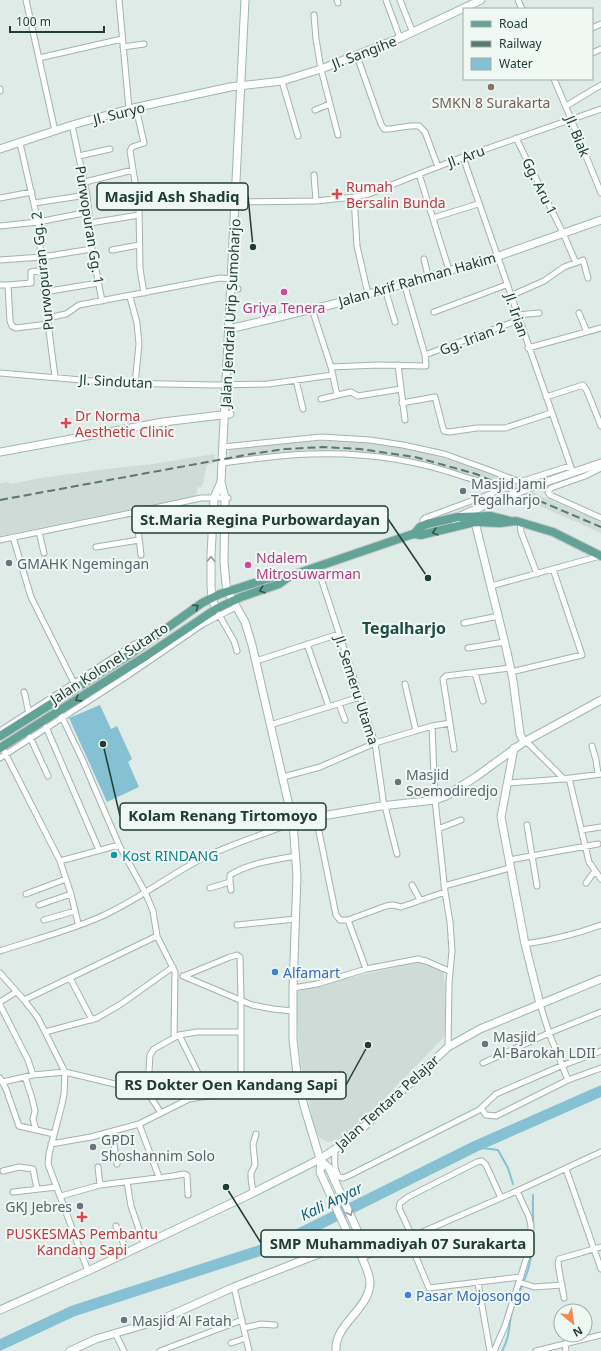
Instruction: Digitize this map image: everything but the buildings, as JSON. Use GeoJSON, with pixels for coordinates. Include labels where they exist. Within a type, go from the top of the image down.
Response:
{"type":"FeatureCollection","features":[{"type":"Feature","properties":{"kind":"main road","name":"Jalan Jendral Urip Sumoharjo"},"geometry":{"type":"LineString","coordinates":[[217,612],[212,598],[210,573],[214,498],[221,482],[227,415],[229,384],[229,329],[235,288],[232,278],[245,0]]}},
{"type":"Feature","properties":{"kind":"main road","name":"Jl. Sangihe"},"geometry":{"type":"LineString","coordinates":[[465,8],[481,0]]}},
{"type":"Feature","properties":{"kind":"main road","name":"Jl. Sangihe"},"geometry":{"type":"LineString","coordinates":[[241,86],[282,81],[321,69],[413,33],[463,9]]}},
{"type":"Feature","properties":{"kind":"main road","name":"Jl. Suryo"},"geometry":{"type":"LineString","coordinates":[[0,149],[72,125],[133,109],[241,86]]}},
{"type":"Feature","properties":{"kind":"main road","name":"Jalan Arif Rahman Hakim"},"geometry":{"type":"LineString","coordinates":[[229,329],[368,294],[496,257],[601,220]]}},
{"type":"Feature","properties":{"kind":"main road"},"geometry":{"type":"LineString","coordinates":[[0,452],[163,422],[227,415]]}},
{"type":"Feature","properties":{"kind":"main road"},"geometry":{"type":"LineString","coordinates":[[414,534],[420,527],[458,517],[496,500],[540,484],[571,469],[601,463]]}},
{"type":"Feature","properties":{"kind":"main road","name":"Jalan Jendral Urip Sumoharjo"},"geometry":{"type":"LineString","coordinates":[[221,482],[227,498],[224,562],[228,592]]}},
{"type":"Feature","properties":{"kind":"main road"},"geometry":{"type":"LineString","coordinates":[[458,517],[491,516],[520,522],[553,532],[601,556]]}},
{"type":"Feature","properties":{"kind":"main road"},"geometry":{"type":"LineString","coordinates":[[455,526],[458,517]]}},
{"type":"Feature","properties":{"kind":"main road"},"geometry":{"type":"LineString","coordinates":[[290,576],[383,543],[414,534],[421,535],[475,522],[500,523],[511,521]]}},
{"type":"Feature","properties":{"kind":"main road"},"geometry":{"type":"LineString","coordinates":[[475,522],[505,642],[511,670],[520,734],[524,742]]}},
{"type":"Feature","properties":{"kind":"main road"},"geometry":{"type":"LineString","coordinates":[[213,524],[225,525]]}},
{"type":"Feature","properties":{"kind":"main road","name":"Jalan Kolonel Sutarto"},"geometry":{"type":"LineString","coordinates":[[0,736],[75,685],[132,653],[202,603],[228,592],[276,576],[290,576]]}},
{"type":"Feature","properties":{"kind":"main road","name":"Jalan Kolonel Sutarto"},"geometry":{"type":"LineString","coordinates":[[2,750],[43,720],[61,714],[140,660],[217,612],[279,584],[290,576]]}},
{"type":"Feature","properties":{"kind":"main road"},"geometry":{"type":"LineString","coordinates":[[228,592],[246,626],[256,661],[293,823],[297,876],[292,1011],[293,1046],[298,1082],[321,1160],[320,1172],[350,1238],[359,1249]]}},
{"type":"Feature","properties":{"kind":"main road"},"geometry":{"type":"LineString","coordinates":[[176,622],[183,634]]}},
{"type":"Feature","properties":{"kind":"main road"},"geometry":{"type":"LineString","coordinates":[[293,823],[316,817],[384,806],[435,800],[446,796],[461,787],[514,748],[601,700]]}},
{"type":"Feature","properties":{"kind":"main road"},"geometry":{"type":"LineString","coordinates":[[514,748],[501,817],[525,944],[540,1004]]}},
{"type":"Feature","properties":{"kind":"main road","name":"Jalan Tentara Pelajar"},"geometry":{"type":"LineString","coordinates":[[0,1310],[88,1271],[321,1160],[367,1124],[448,1047],[480,1030],[601,979]]}},
{"type":"Feature","properties":{"kind":"main road"},"geometry":{"type":"LineString","coordinates":[[321,1160],[330,1168],[359,1235],[359,1249],[370,1283],[363,1302],[338,1338],[336,1351]]}},
{"type":"Feature","properties":{"kind":"main road"},"geometry":{"type":"LineString","coordinates":[[70,1351],[85,1343],[160,1320],[234,1287],[359,1235]]}},
{"type":"Feature","properties":{"kind":"street"},"geometry":{"type":"LineString","coordinates":[[26,0],[54,131]]}},
{"type":"Feature","properties":{"kind":"street"},"geometry":{"type":"LineString","coordinates":[[119,0],[123,47],[133,109],[144,143],[132,147],[130,150],[138,197],[140,268],[144,293]]}},
{"type":"Feature","properties":{"kind":"street"},"geometry":{"type":"LineString","coordinates":[[386,0],[400,38]]}},
{"type":"Feature","properties":{"kind":"street"},"geometry":{"type":"LineString","coordinates":[[400,0],[413,33]]}},
{"type":"Feature","properties":{"kind":"street"},"geometry":{"type":"LineString","coordinates":[[314,15],[321,69],[338,134]]}},
{"type":"Feature","properties":{"kind":"street"},"geometry":{"type":"LineString","coordinates":[[39,58],[122,39]]}},
{"type":"Feature","properties":{"kind":"street"},"geometry":{"type":"LineString","coordinates":[[123,47],[144,44]]}},
{"type":"Feature","properties":{"kind":"street"},"geometry":{"type":"LineString","coordinates":[[357,56],[384,129],[419,126],[425,132],[438,167]]}},
{"type":"Feature","properties":{"kind":"street","name":"Jl. Biak"},"geometry":{"type":"LineString","coordinates":[[554,80],[601,193]]}},
{"type":"Feature","properties":{"kind":"street"},"geometry":{"type":"LineString","coordinates":[[282,81],[298,136]]}},
{"type":"Feature","properties":{"kind":"street"},"geometry":{"type":"LineString","coordinates":[[566,106],[601,85]]}},
{"type":"Feature","properties":{"kind":"street"},"geometry":{"type":"LineString","coordinates":[[315,110],[330,104]]}},
{"type":"Feature","properties":{"kind":"street","name":"Jl. Aru"},"geometry":{"type":"LineString","coordinates":[[235,202],[316,201],[354,197],[374,192],[463,157],[601,109]]}},
{"type":"Feature","properties":{"kind":"street","name":"Purwopuran Gg. 1"},"geometry":{"type":"LineString","coordinates":[[72,125],[85,182],[92,249],[102,301]]}},
{"type":"Feature","properties":{"kind":"street","name":"Gg. Aru 1"},"geometry":{"type":"LineString","coordinates":[[516,138],[563,233],[576,263]]}},
{"type":"Feature","properties":{"kind":"street","name":"Purwopuran Gg. 2"},"geometry":{"type":"LineString","coordinates":[[20,143],[38,222],[44,292],[55,377]]}},
{"type":"Feature","properties":{"kind":"street"},"geometry":{"type":"LineString","coordinates":[[79,156],[110,149]]}},
{"type":"Feature","properties":{"kind":"street","name":"Jl. Irian"},"geometry":{"type":"LineString","coordinates":[[463,157],[496,257],[571,469]]}},
{"type":"Feature","properties":{"kind":"street"},"geometry":{"type":"LineString","coordinates":[[85,182],[133,170]]}},
{"type":"Feature","properties":{"kind":"street"},"geometry":{"type":"LineString","coordinates":[[419,174],[449,270]]}},
{"type":"Feature","properties":{"kind":"street"},"geometry":{"type":"LineString","coordinates":[[314,175],[316,201]]}},
{"type":"Feature","properties":{"kind":"street"},"geometry":{"type":"LineString","coordinates":[[0,198],[32,192]]}},
{"type":"Feature","properties":{"kind":"street"},"geometry":{"type":"LineString","coordinates":[[34,203],[87,195]]}},
{"type":"Feature","properties":{"kind":"street"},"geometry":{"type":"LineString","coordinates":[[354,197],[356,246],[368,294]]}},
{"type":"Feature","properties":{"kind":"street"},"geometry":{"type":"LineString","coordinates":[[434,218],[478,204]]}},
{"type":"Feature","properties":{"kind":"street"},"geometry":{"type":"LineString","coordinates":[[0,226],[38,222],[89,212]]}},
{"type":"Feature","properties":{"kind":"street"},"geometry":{"type":"LineString","coordinates":[[90,223],[139,215]]}},
{"type":"Feature","properties":{"kind":"street"},"geometry":{"type":"LineString","coordinates":[[112,250],[139,245]]}},
{"type":"Feature","properties":{"kind":"street"},"geometry":{"type":"LineString","coordinates":[[0,260],[42,257],[92,249]]}},
{"type":"Feature","properties":{"kind":"street"},"geometry":{"type":"LineString","coordinates":[[424,260],[428,276]]}},
{"type":"Feature","properties":{"kind":"street"},"geometry":{"type":"LineString","coordinates":[[510,296],[544,281],[564,267],[584,260],[588,278]]}},
{"type":"Feature","properties":{"kind":"street"},"geometry":{"type":"LineString","coordinates":[[0,285],[31,283],[31,272],[42,270]]}},
{"type":"Feature","properties":{"kind":"street"},"geometry":{"type":"LineString","coordinates":[[47,318],[66,314],[80,305],[130,297],[220,278],[232,278]]}},
{"type":"Feature","properties":{"kind":"street"},"geometry":{"type":"LineString","coordinates":[[44,292],[98,283]]}},
{"type":"Feature","properties":{"kind":"street"},"geometry":{"type":"LineString","coordinates":[[331,367],[398,365],[425,366],[427,364],[404,283]]}},
{"type":"Feature","properties":{"kind":"street"},"geometry":{"type":"LineString","coordinates":[[8,285],[10,321],[12,326],[16,328],[48,324]]}},
{"type":"Feature","properties":{"kind":"street"},"geometry":{"type":"LineString","coordinates":[[434,312],[506,285]]}},
{"type":"Feature","properties":{"kind":"street"},"geometry":{"type":"LineString","coordinates":[[385,289],[395,322]]}},
{"type":"Feature","properties":{"kind":"street"},"geometry":{"type":"LineString","coordinates":[[130,297],[137,324],[138,337],[135,384]]}},
{"type":"Feature","properties":{"kind":"street"},"geometry":{"type":"LineString","coordinates":[[312,309],[331,367],[337,395]]}},
{"type":"Feature","properties":{"kind":"street","name":"Gg. Irian 2"},"geometry":{"type":"LineString","coordinates":[[424,356],[518,318],[539,313]]}},
{"type":"Feature","properties":{"kind":"street"},"geometry":{"type":"LineString","coordinates":[[580,313],[587,332]]}},
{"type":"Feature","properties":{"kind":"street"},"geometry":{"type":"LineString","coordinates":[[528,348],[601,328]]}},
{"type":"Feature","properties":{"kind":"street"},"geometry":{"type":"LineString","coordinates":[[398,365],[405,420]]}},
{"type":"Feature","properties":{"kind":"street","name":"Jl. Sindutan"},"geometry":{"type":"LineString","coordinates":[[0,373],[135,384],[268,384],[333,375]]}},
{"type":"Feature","properties":{"kind":"street"},"geometry":{"type":"LineString","coordinates":[[296,380],[303,410]]}},
{"type":"Feature","properties":{"kind":"street"},"geometry":{"type":"LineString","coordinates":[[546,397],[583,385],[587,391],[601,426]]}},
{"type":"Feature","properties":{"kind":"street"},"geometry":{"type":"LineString","coordinates":[[321,399],[353,392],[358,396],[401,389]]}},
{"type":"Feature","properties":{"kind":"street"},"geometry":{"type":"LineString","coordinates":[[402,403],[435,397],[444,431],[448,432],[478,428],[505,428],[551,413]]}},
{"type":"Feature","properties":{"kind":"street"},"geometry":{"type":"LineString","coordinates":[[223,447],[321,437],[370,440],[444,454],[520,482],[571,469]]}},
{"type":"Feature","properties":{"kind":"street"},"geometry":{"type":"LineString","coordinates":[[222,463],[308,454],[360,454],[393,458],[421,464],[454,473],[496,489],[496,492],[425,518],[423,520],[423,526]]}},
{"type":"Feature","properties":{"kind":"street"},"geometry":{"type":"LineString","coordinates":[[601,468],[585,476],[551,488],[548,492],[550,495],[601,518]]}},
{"type":"Feature","properties":{"kind":"street"},"geometry":{"type":"LineString","coordinates":[[0,540],[201,498],[227,498]]}},
{"type":"Feature","properties":{"kind":"street"},"geometry":{"type":"LineString","coordinates":[[136,512],[141,555]]}},
{"type":"Feature","properties":{"kind":"street"},"geometry":{"type":"LineString","coordinates":[[520,522],[521,532],[537,574]]}},
{"type":"Feature","properties":{"kind":"street"},"geometry":{"type":"LineString","coordinates":[[39,532],[44,553]]}},
{"type":"Feature","properties":{"kind":"street"},"geometry":{"type":"LineString","coordinates":[[0,730],[75,685],[31,597],[13,537]]}},
{"type":"Feature","properties":{"kind":"street"},"geometry":{"type":"LineString","coordinates":[[96,547],[139,540]]}},
{"type":"Feature","properties":{"kind":"street"},"geometry":{"type":"LineString","coordinates":[[491,586],[601,556]]}},
{"type":"Feature","properties":{"kind":"street","name":"Jl. Semeru Utama"},"geometry":{"type":"LineString","coordinates":[[317,566],[375,743],[384,806],[397,854]]}},
{"type":"Feature","properties":{"kind":"street"},"geometry":{"type":"LineString","coordinates":[[454,749],[443,679],[446,676],[511,670],[582,655],[553,569]]}},
{"type":"Feature","properties":{"kind":"street"},"geometry":{"type":"LineString","coordinates":[[217,612],[234,641],[237,651]]}},
{"type":"Feature","properties":{"kind":"street"},"geometry":{"type":"LineString","coordinates":[[464,623],[498,616]]}},
{"type":"Feature","properties":{"kind":"street"},"geometry":{"type":"LineString","coordinates":[[256,661],[339,634]]}},
{"type":"Feature","properties":{"kind":"street"},"geometry":{"type":"LineString","coordinates":[[468,648],[505,642]]}},
{"type":"Feature","properties":{"kind":"street"},"geometry":{"type":"LineString","coordinates":[[307,644],[329,707]]}},
{"type":"Feature","properties":{"kind":"street"},"geometry":{"type":"LineString","coordinates":[[475,673],[483,702]]}},
{"type":"Feature","properties":{"kind":"street"},"geometry":{"type":"LineString","coordinates":[[405,684],[416,731]]}},
{"type":"Feature","properties":{"kind":"street"},"geometry":{"type":"LineString","coordinates":[[24,692],[26,706],[30,712]]}},
{"type":"Feature","properties":{"kind":"street"},"geometry":{"type":"LineString","coordinates":[[270,725],[360,697]]}},
{"type":"Feature","properties":{"kind":"street"},"geometry":{"type":"LineString","coordinates":[[340,704],[345,720]]}},
{"type":"Feature","properties":{"kind":"street"},"geometry":{"type":"LineString","coordinates":[[2,750],[31,739],[47,729],[61,714],[84,760],[119,845],[145,892],[153,911],[157,936],[176,972],[177,1036],[199,1075],[205,1096]]}},
{"type":"Feature","properties":{"kind":"street"},"geometry":{"type":"LineString","coordinates":[[43,720],[99,850]]}},
{"type":"Feature","properties":{"kind":"street"},"geometry":{"type":"LineString","coordinates":[[283,777],[324,765],[375,743],[432,726],[450,723]]}},
{"type":"Feature","properties":{"kind":"street"},"geometry":{"type":"LineString","coordinates":[[432,726],[435,800],[444,886],[450,922],[452,951],[449,971],[448,1047]]}},
{"type":"Feature","properties":{"kind":"street"},"geometry":{"type":"LineString","coordinates":[[27,731],[48,776]]}},
{"type":"Feature","properties":{"kind":"street"},"geometry":{"type":"LineString","coordinates":[[524,742],[529,744],[567,778],[589,862],[601,879]]}},
{"type":"Feature","properties":{"kind":"street"},"geometry":{"type":"LineString","coordinates":[[507,783],[599,774],[592,746]]}},
{"type":"Feature","properties":{"kind":"street"},"geometry":{"type":"LineString","coordinates":[[0,758],[2,750]]}},
{"type":"Feature","properties":{"kind":"street"},"geometry":{"type":"LineString","coordinates":[[2,750],[60,861],[71,894],[78,923]]}},
{"type":"Feature","properties":{"kind":"street"},"geometry":{"type":"LineString","coordinates":[[316,817],[336,916],[340,920],[348,920],[386,906],[393,905],[401,907],[445,892]]}},
{"type":"Feature","properties":{"kind":"street"},"geometry":{"type":"LineString","coordinates":[[438,829],[461,820]]}},
{"type":"Feature","properties":{"kind":"street"},"geometry":{"type":"LineString","coordinates":[[0,951],[96,919],[121,907],[190,865],[293,823]]}},
{"type":"Feature","properties":{"kind":"street"},"geometry":{"type":"LineString","coordinates":[[527,824],[537,886]]}},
{"type":"Feature","properties":{"kind":"street"},"geometry":{"type":"LineString","coordinates":[[581,830],[601,827]]}},
{"type":"Feature","properties":{"kind":"street"},"geometry":{"type":"LineString","coordinates":[[509,860],[598,844]]}},
{"type":"Feature","properties":{"kind":"street"},"geometry":{"type":"LineString","coordinates":[[60,861],[119,845]]}},
{"type":"Feature","properties":{"kind":"street"},"geometry":{"type":"LineString","coordinates":[[231,890],[230,875],[233,873],[258,864],[296,856]]}},
{"type":"Feature","properties":{"kind":"street"},"geometry":{"type":"LineString","coordinates":[[444,886],[510,868]]}},
{"type":"Feature","properties":{"kind":"street"},"geometry":{"type":"LineString","coordinates":[[586,883],[595,871]]}},
{"type":"Feature","properties":{"kind":"street"},"geometry":{"type":"LineString","coordinates":[[26,894],[66,879]]}},
{"type":"Feature","properties":{"kind":"street"},"geometry":{"type":"LineString","coordinates":[[210,888],[230,882]]}},
{"type":"Feature","properties":{"kind":"street"},"geometry":{"type":"LineString","coordinates":[[412,885],[420,900]]}},
{"type":"Feature","properties":{"kind":"street"},"geometry":{"type":"LineString","coordinates":[[39,905],[71,894]]}},
{"type":"Feature","properties":{"kind":"street"},"geometry":{"type":"LineString","coordinates":[[44,920],[75,911]]}},
{"type":"Feature","properties":{"kind":"street"},"geometry":{"type":"LineString","coordinates":[[237,925],[296,918]]}},
{"type":"Feature","properties":{"kind":"street"},"geometry":{"type":"LineString","coordinates":[[348,920],[366,969]]}},
{"type":"Feature","properties":{"kind":"street"},"geometry":{"type":"LineString","coordinates":[[525,944],[558,938],[601,925]]}},
{"type":"Feature","properties":{"kind":"street"},"geometry":{"type":"LineString","coordinates":[[24,1000],[157,936]]}},
{"type":"Feature","properties":{"kind":"street"},"geometry":{"type":"LineString","coordinates":[[184,976],[230,957],[238,955],[241,960],[241,1090]]}},
{"type":"Feature","properties":{"kind":"street"},"geometry":{"type":"LineString","coordinates":[[292,988],[317,984],[366,969],[418,959],[449,971]]}},
{"type":"Feature","properties":{"kind":"street"},"geometry":{"type":"LineString","coordinates":[[45,1032],[92,1020],[110,1012],[173,967]]}},
{"type":"Feature","properties":{"kind":"street"},"geometry":{"type":"LineString","coordinates":[[176,972],[241,1001],[262,1007],[292,1011]]}},
{"type":"Feature","properties":{"kind":"street"},"geometry":{"type":"LineString","coordinates":[[0,973],[38,1018],[65,1072],[64,1094],[51,1144],[48,1164],[88,1271]]}},
{"type":"Feature","properties":{"kind":"street"},"geometry":{"type":"LineString","coordinates":[[70,978],[92,1020]]}},
{"type":"Feature","properties":{"kind":"street"},"geometry":{"type":"LineString","coordinates":[[16,992],[0,1003],[28,1060],[33,1075]]}},
{"type":"Feature","properties":{"kind":"street"},"geometry":{"type":"LineString","coordinates":[[540,1004],[561,1066],[568,1080]]}},
{"type":"Feature","properties":{"kind":"street"},"geometry":{"type":"LineString","coordinates":[[483,1063],[549,1033],[601,1012]]}},
{"type":"Feature","properties":{"kind":"street"},"geometry":{"type":"LineString","coordinates":[[161,1113],[150,1096],[148,1086],[151,1053],[157,1046],[177,1036],[197,1032],[241,1032]]}},
{"type":"Feature","properties":{"kind":"street"},"geometry":{"type":"LineString","coordinates":[[335,1150],[335,1171],[339,1177],[343,1178],[466,1118],[481,1108],[496,1094],[561,1066],[601,1051]]}},
{"type":"Feature","properties":{"kind":"street"},"geometry":{"type":"LineString","coordinates":[[481,1108],[486,1114],[496,1116],[568,1080],[601,1068]]}},
{"type":"Feature","properties":{"kind":"street"},"geometry":{"type":"LineString","coordinates":[[54,1134],[18,1126],[2,1080],[65,1072],[118,1085],[148,1086]]}},
{"type":"Feature","properties":{"kind":"street"},"geometry":{"type":"LineString","coordinates":[[25,1077],[35,1110],[33,1119],[36,1130]]}},
{"type":"Feature","properties":{"kind":"street"},"geometry":{"type":"LineString","coordinates":[[51,1144],[112,1132],[139,1124],[190,1099],[298,1082]]}},
{"type":"Feature","properties":{"kind":"street"},"geometry":{"type":"LineString","coordinates":[[139,1124],[159,1177]]}},
{"type":"Feature","properties":{"kind":"street"},"geometry":{"type":"LineString","coordinates":[[112,1132],[117,1164]]}},
{"type":"Feature","properties":{"kind":"street"},"geometry":{"type":"LineString","coordinates":[[253,1193],[251,1173],[255,1165],[253,1144],[256,1134]]}},
{"type":"Feature","properties":{"kind":"street"},"geometry":{"type":"LineString","coordinates":[[362,1258],[517,1191],[601,1152]]}},
{"type":"Feature","properties":{"kind":"street"},"geometry":{"type":"LineString","coordinates":[[501,1198],[486,1165],[482,1161],[477,1162],[408,1197],[400,1203],[399,1208],[429,1288],[478,1283],[522,1282],[531,1286],[540,1287],[562,1285]]}},
{"type":"Feature","properties":{"kind":"street"},"geometry":{"type":"LineString","coordinates":[[98,1167],[100,1185]]}},
{"type":"Feature","properties":{"kind":"street"},"geometry":{"type":"LineString","coordinates":[[3,1171],[19,1168],[33,1169],[37,1189]]}},
{"type":"Feature","properties":{"kind":"street"},"geometry":{"type":"LineString","coordinates":[[566,1169],[601,1269]]}},
{"type":"Feature","properties":{"kind":"street"},"geometry":{"type":"LineString","coordinates":[[61,1196],[100,1185],[185,1174],[187,1175],[188,1194]]}},
{"type":"Feature","properties":{"kind":"street"},"geometry":{"type":"LineString","coordinates":[[126,1182],[131,1206],[144,1244]]}},
{"type":"Feature","properties":{"kind":"street"},"geometry":{"type":"LineString","coordinates":[[14,1192],[57,1188]]}},
{"type":"Feature","properties":{"kind":"street"},"geometry":{"type":"LineString","coordinates":[[494,1351],[522,1282],[530,1247],[531,1226],[529,1217],[517,1191]]}},
{"type":"Feature","properties":{"kind":"street"},"geometry":{"type":"LineString","coordinates":[[116,1226],[127,1252]]}},
{"type":"Feature","properties":{"kind":"street"},"geometry":{"type":"LineString","coordinates":[[564,1298],[558,1264],[559,1259],[561,1257],[601,1247]]}},
{"type":"Feature","properties":{"kind":"street"},"geometry":{"type":"LineString","coordinates":[[478,1283],[490,1351]]}},
{"type":"Feature","properties":{"kind":"street"},"geometry":{"type":"LineString","coordinates":[[234,1287],[249,1351]]}},
{"type":"Feature","properties":{"kind":"street"},"geometry":{"type":"LineString","coordinates":[[160,1351],[242,1320]]}},
{"type":"Feature","properties":{"kind":"street"},"geometry":{"type":"LineString","coordinates":[[244,1328],[260,1324],[275,1325]]}},
{"type":"Feature","properties":{"kind":"street"},"geometry":{"type":"LineString","coordinates":[[115,1333],[124,1351]]}},
{"type":"Feature","properties":{"kind":"street"},"geometry":{"type":"LineString","coordinates":[[536,1351],[601,1335]]}},
{"type":"Feature","properties":{"kind":"street"},"geometry":{"type":"LineString","coordinates":[[231,1343],[246,1338]]}},
{"type":"Feature","properties":{"kind":"street"},"geometry":{"type":"LineString","coordinates":[[565,1344],[566,1351]]}},
{"type":"Feature","properties":{"kind":"street"},"geometry":{"type":"LineString","coordinates":[[176,1345],[179,1351]]}},
{"type":"Feature","properties":{"kind":"shaded area"},"geometry":{"type":"Polygon","coordinates":[[[305,441],[360,441],[388,445],[416,450],[476,468],[601,521],[601,533],[533,503],[515,498],[494,486],[386,456],[334,451],[304,452],[229,460],[229,450],[305,441]]]}},
{"type":"Feature","properties":{"kind":"shaded area"},"geometry":{"type":"Polygon","coordinates":[[[215,454],[214,463],[207,465],[202,487],[198,487],[196,496],[0,536],[0,483],[8,482],[10,484],[41,478],[153,464],[215,454]]]}},
{"type":"Feature","properties":{"kind":"shaded area"},"geometry":{"type":"Polygon","coordinates":[[[419,962],[432,965],[443,972],[445,983],[444,1037],[349,1135],[338,1140],[328,1142],[323,1140],[319,1137],[314,1126],[300,1059],[295,990],[419,962]]]}},
{"type":"Feature","properties":{"kind":"water"},"geometry":{"type":"Polygon","coordinates":[[[100,705],[111,729],[117,726],[132,759],[128,762],[139,787],[107,802],[69,718],[100,705]]]}},
{"type":"Feature","properties":{"kind":"waterway","name":"Kali Anyar"},"geometry":{"type":"LineString","coordinates":[[0,1345],[73,1311],[277,1245],[474,1147],[601,1091]]}},
{"type":"Feature","properties":{"kind":"waterway"},"geometry":{"type":"LineString","coordinates":[[474,1147],[498,1150],[508,1168],[513,1184]]}},
{"type":"Feature","properties":{"kind":"waterway"},"geometry":{"type":"LineString","coordinates":[[502,1351],[507,1338],[511,1315],[531,1257],[533,1239],[533,1195]]}},
{"type":"Feature","properties":{"kind":"railway"},"geometry":{"type":"LineString","coordinates":[[0,500],[251,454],[285,449],[323,447],[360,449],[415,457],[476,474],[601,527]]}},
{"type":"Feature","properties":{"kind":"place","name":"SMKN 8 Surakarta"},"geometry":{"type":"Point","coordinates":[491,87]}},
{"type":"Feature","properties":{"kind":"place","name":"Rumah Bersalin Bunda"},"geometry":{"type":"Point","coordinates":[337,194]}},
{"type":"Feature","properties":{"kind":"place","name":"Masjid Ash Shadiq"},"geometry":{"type":"Point","coordinates":[253,247]}},
{"type":"Feature","properties":{"kind":"place","name":"Griya Tenera"},"geometry":{"type":"Point","coordinates":[284,292]}},
{"type":"Feature","properties":{"kind":"place","name":"Dr Norma Aesthetic Clinic"},"geometry":{"type":"Point","coordinates":[66,423]}},
{"type":"Feature","properties":{"kind":"place","name":"Masjid Jami Tegalharjo"},"geometry":{"type":"Point","coordinates":[463,491]}},
{"type":"Feature","properties":{"kind":"place","name":"GMAHK Ngemingan"},"geometry":{"type":"Point","coordinates":[9,563]}},
{"type":"Feature","properties":{"kind":"place","name":"Ndalem Mitrosuwarman"},"geometry":{"type":"Point","coordinates":[248,565]}},
{"type":"Feature","properties":{"kind":"place","name":"St.Maria Regina Purbowardayan"},"geometry":{"type":"Point","coordinates":[428,578]}},
{"type":"Feature","properties":{"kind":"place","name":"Kolam Renang Tirtomoyo"},"geometry":{"type":"Point","coordinates":[103,744]}},
{"type":"Feature","properties":{"kind":"place","name":"Masjid Soemodiredjo"},"geometry":{"type":"Point","coordinates":[398,782]}},
{"type":"Feature","properties":{"kind":"place","name":"Kost RINDANG"},"geometry":{"type":"Point","coordinates":[114,855]}},
{"type":"Feature","properties":{"kind":"place","name":"Alfamart"},"geometry":{"type":"Point","coordinates":[275,972]}},
{"type":"Feature","properties":{"kind":"place","name":"Masjid Al-Barokah LDII"},"geometry":{"type":"Point","coordinates":[485,1044]}},
{"type":"Feature","properties":{"kind":"place","name":"RS Dokter Oen Kandang Sapi"},"geometry":{"type":"Point","coordinates":[368,1045]}},
{"type":"Feature","properties":{"kind":"place","name":"GPDI Shoshannim Solo"},"geometry":{"type":"Point","coordinates":[93,1147]}},
{"type":"Feature","properties":{"kind":"place","name":"SMP Muhammadiyah 07 Surakarta"},"geometry":{"type":"Point","coordinates":[226,1187]}},
{"type":"Feature","properties":{"kind":"place","name":"GKJ Jebres"},"geometry":{"type":"Point","coordinates":[80,1206]}},
{"type":"Feature","properties":{"kind":"place","name":"PUSKESMAS Pembantu Kandang Sapi"},"geometry":{"type":"Point","coordinates":[82,1217]}},
{"type":"Feature","properties":{"kind":"place","name":"Pasar Mojosongo"},"geometry":{"type":"Point","coordinates":[408,1295]}},
{"type":"Feature","properties":{"kind":"place","name":"Masjid Al Fatah"},"geometry":{"type":"Point","coordinates":[124,1320]}},
{"type":"Feature","properties":{"kind":"district","name":"Tegalharjo"},"geometry":{"type":"Point","coordinates":[404,628]}}]}
